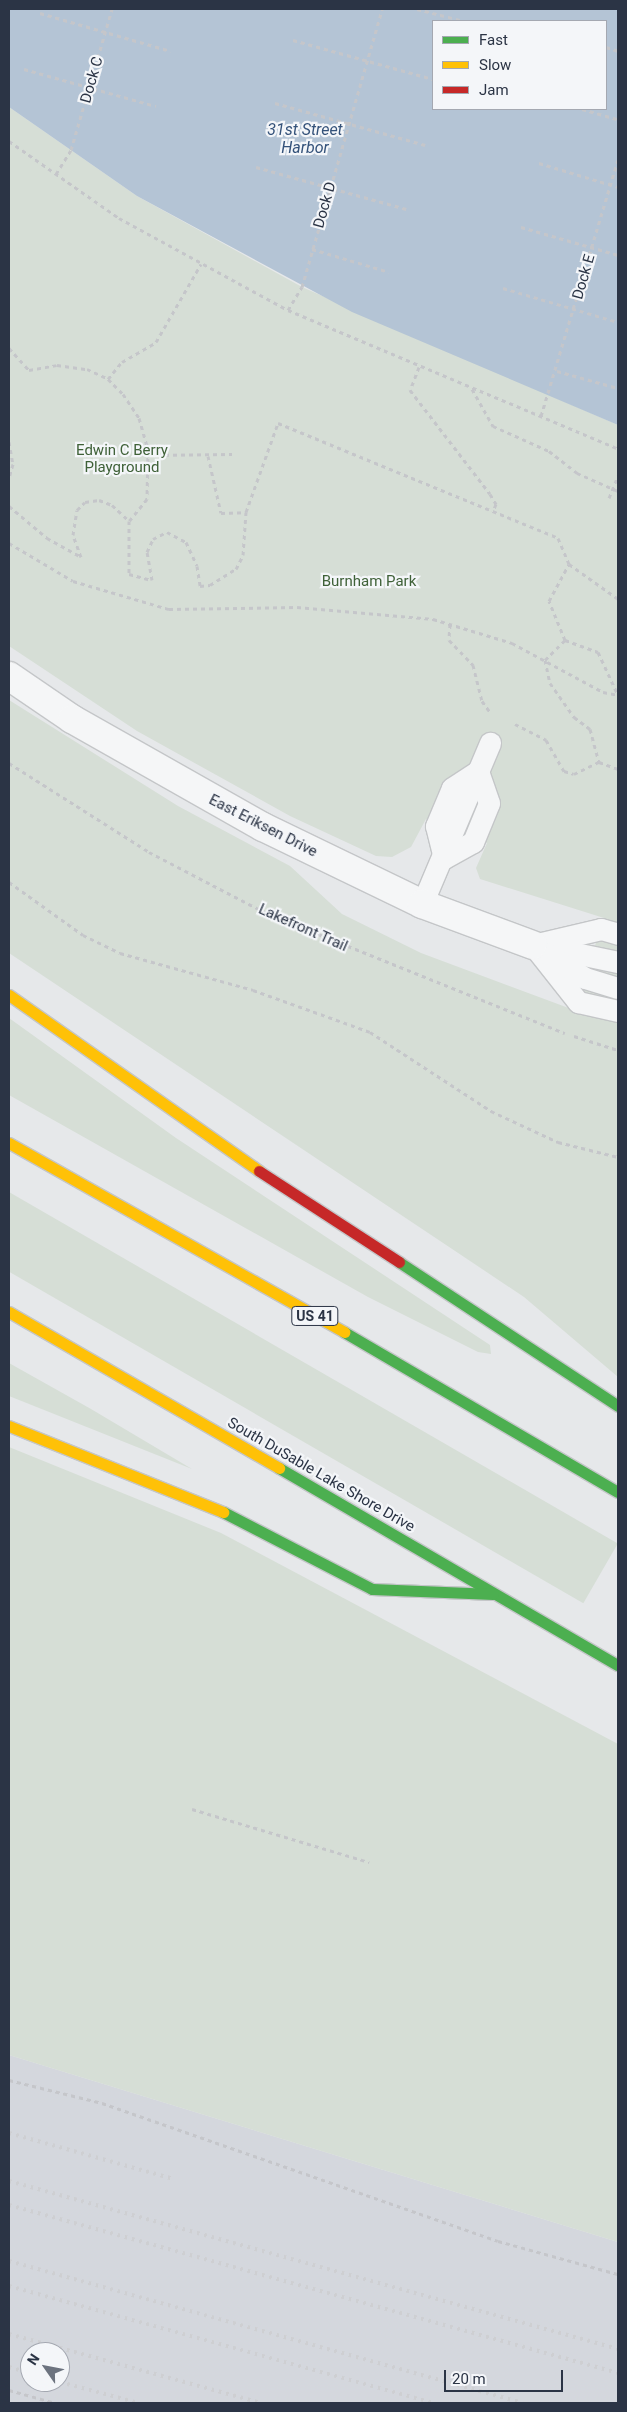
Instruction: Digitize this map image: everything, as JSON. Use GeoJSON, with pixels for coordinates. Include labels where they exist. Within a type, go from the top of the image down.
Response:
{"type":"FeatureCollection","features":[{"type":"Feature","properties":{"kind":"highway"},"geometry":{"type":"LineString","coordinates":[[9,995],[226,1149],[618,1406]]}},
{"type":"Feature","properties":{"kind":"highway","name":"US 41"},"geometry":{"type":"LineString","coordinates":[[9,1143],[149,1219],[618,1492]]}},
{"type":"Feature","properties":{"kind":"highway","name":"South DuSable Lake Shore Drive"},"geometry":{"type":"LineString","coordinates":[[9,1312],[618,1665]]}},
{"type":"Feature","properties":{"kind":"highway"},"geometry":{"type":"LineString","coordinates":[[9,1426],[200,1500],[372,1589],[497,1594]]}},
{"type":"Feature","properties":{"kind":"street","name":"East Eriksen Drive"},"geometry":{"type":"LineString","coordinates":[[9,676],[144,762],[263,827],[422,904],[533,945]]}},
{"type":"Feature","properties":{"kind":"lane"},"geometry":{"type":"LineString","coordinates":[[422,904],[444,858],[490,743]]}},
{"type":"Feature","properties":{"kind":"lane"},"geometry":{"type":"LineString","coordinates":[[533,945],[601,929],[618,934]]}},
{"type":"Feature","properties":{"kind":"lane"},"geometry":{"type":"LineString","coordinates":[[533,945],[618,962]]}},
{"type":"Feature","properties":{"kind":"lane"},"geometry":{"type":"LineString","coordinates":[[533,945],[585,978],[618,988]]}},
{"type":"Feature","properties":{"kind":"lane"},"geometry":{"type":"LineString","coordinates":[[533,945],[578,1002],[618,1011]]}},
{"type":"Feature","properties":{"kind":"path","name":"Dock C"},"geometry":{"type":"LineString","coordinates":[[56,174],[71,150],[112,9]]}},
{"type":"Feature","properties":{"kind":"path","name":"Dock D"},"geometry":{"type":"LineString","coordinates":[[288,310],[302,287],[382,9]]}},
{"type":"Feature","properties":{"kind":"path"},"geometry":{"type":"LineString","coordinates":[[417,9],[460,20]]}},
{"type":"Feature","properties":{"kind":"path"},"geometry":{"type":"LineString","coordinates":[[40,14],[171,51]]}},
{"type":"Feature","properties":{"kind":"path"},"geometry":{"type":"LineString","coordinates":[[293,40],[432,80]]}},
{"type":"Feature","properties":{"kind":"path"},"geometry":{"type":"LineString","coordinates":[[24,69],[156,106]]}},
{"type":"Feature","properties":{"kind":"path"},"geometry":{"type":"LineString","coordinates":[[275,103],[425,146]]}},
{"type":"Feature","properties":{"kind":"path"},"geometry":{"type":"LineString","coordinates":[[586,110],[618,119]]}},
{"type":"Feature","properties":{"kind":"path"},"geometry":{"type":"LineString","coordinates":[[9,141],[119,218],[288,310],[472,390],[541,416],[618,449]]}},
{"type":"Feature","properties":{"kind":"path","name":"Dock E"},"geometry":{"type":"LineString","coordinates":[[541,416],[558,371],[618,160]]}},
{"type":"Feature","properties":{"kind":"path"},"geometry":{"type":"LineString","coordinates":[[539,163],[618,187]]}},
{"type":"Feature","properties":{"kind":"path"},"geometry":{"type":"LineString","coordinates":[[256,166],[330,189],[406,209]]}},
{"type":"Feature","properties":{"kind":"path"},"geometry":{"type":"LineString","coordinates":[[521,227],[618,255]]}},
{"type":"Feature","properties":{"kind":"path"},"geometry":{"type":"LineString","coordinates":[[312,249],[389,272]]}},
{"type":"Feature","properties":{"kind":"path"},"geometry":{"type":"LineString","coordinates":[[108,379],[122,362],[156,342],[201,264]]}},
{"type":"Feature","properties":{"kind":"path"},"geometry":{"type":"LineString","coordinates":[[502,288],[618,322]]}},
{"type":"Feature","properties":{"kind":"path"},"geometry":{"type":"LineString","coordinates":[[9,348],[29,370],[56,365],[87,369],[108,379],[139,418],[148,455],[147,499],[129,521],[129,574],[152,580],[146,552],[153,539],[166,532],[186,542],[202,587],[236,569],[246,544],[246,512],[278,423],[558,538],[569,564],[618,599]]}},
{"type":"Feature","properties":{"kind":"path"},"geometry":{"type":"LineString","coordinates":[[419,367],[410,390],[436,430],[490,494],[496,504],[493,511]]}},
{"type":"Feature","properties":{"kind":"path"},"geometry":{"type":"LineString","coordinates":[[558,371],[618,388]]}},
{"type":"Feature","properties":{"kind":"path"},"geometry":{"type":"LineString","coordinates":[[472,390],[493,426],[549,451],[577,473],[618,491]]}},
{"type":"Feature","properties":{"kind":"path"},"geometry":{"type":"LineString","coordinates":[[9,442],[13,464],[9,478]]}},
{"type":"Feature","properties":{"kind":"path"},"geometry":{"type":"LineString","coordinates":[[148,455],[208,456],[232,454]]}},
{"type":"Feature","properties":{"kind":"path"},"geometry":{"type":"LineString","coordinates":[[208,456],[221,513],[246,512]]}},
{"type":"Feature","properties":{"kind":"path"},"geometry":{"type":"LineString","coordinates":[[609,498],[618,476]]}},
{"type":"Feature","properties":{"kind":"path"},"geometry":{"type":"LineString","coordinates":[[9,506],[47,538],[81,557],[72,520],[85,502],[112,504],[129,521]]}},
{"type":"Feature","properties":{"kind":"path"},"geometry":{"type":"LineString","coordinates":[[9,543],[73,581],[169,609],[337,609],[450,624],[512,643],[602,692],[618,695]]}},
{"type":"Feature","properties":{"kind":"path"},"geometry":{"type":"LineString","coordinates":[[569,564],[548,601],[565,640],[598,652],[618,695]]}},
{"type":"Feature","properties":{"kind":"path"},"geometry":{"type":"LineString","coordinates":[[450,624],[449,640],[473,665],[482,702],[499,718]]}},
{"type":"Feature","properties":{"kind":"path"},"geometry":{"type":"LineString","coordinates":[[545,660],[565,640]]}},
{"type":"Feature","properties":{"kind":"path"},"geometry":{"type":"LineString","coordinates":[[545,660],[550,683],[574,717],[590,729],[599,762]]}},
{"type":"Feature","properties":{"kind":"path"},"geometry":{"type":"LineString","coordinates":[[506,722],[526,726],[546,740],[564,771],[574,774],[599,762],[618,769]]}},
{"type":"Feature","properties":{"kind":"path","name":"Lakefront Trail"},"geometry":{"type":"LineString","coordinates":[[9,763],[150,852],[266,913],[506,1012],[618,1050]]}},
{"type":"Feature","properties":{"kind":"path"},"geometry":{"type":"LineString","coordinates":[[9,882],[83,935],[120,953],[253,990],[370,1032],[491,1111],[558,1142],[618,1157]]}},
{"type":"Feature","properties":{"kind":"path"},"geometry":{"type":"LineString","coordinates":[[192,1809],[369,1862]]}},
{"type":"Feature","properties":{"kind":"path"},"geometry":{"type":"LineString","coordinates":[[9,2080],[102,2103],[498,2241],[618,2274]]}},
{"type":"Feature","properties":{"kind":"path"},"geometry":{"type":"LineString","coordinates":[[9,2390],[56,2403]]}},
{"type":"Feature","properties":{"kind":"shaded area"},"geometry":{"type":"Polygon","coordinates":[[[9,2055],[618,2242],[618,2403],[9,2403],[9,2055]]]}},
{"type":"Feature","properties":{"kind":"green space","name":"Burnham Park"},"geometry":{"type":"Polygon","coordinates":[[[9,107],[137,196],[302,287],[618,425],[618,1377],[524,1297],[9,953],[9,700],[178,806],[290,866],[342,914],[421,953],[574,1010],[604,918],[480,879],[476,868],[487,843],[426,819],[411,847],[392,857],[376,856],[290,816],[137,731],[9,646],[9,107]]]}},
{"type":"Feature","properties":{"kind":"green space"},"geometry":{"type":"Polygon","coordinates":[[[9,1018],[176,1138],[490,1345],[491,1354],[478,1352],[368,1297],[9,1095],[9,1018]]]}},
{"type":"Feature","properties":{"kind":"green space"},"geometry":{"type":"Polygon","coordinates":[[[9,1192],[618,1544],[583,1603],[9,1272],[9,1192]]]}},
{"type":"Feature","properties":{"kind":"green space"},"geometry":{"type":"Polygon","coordinates":[[[9,1363],[91,1409],[192,1469],[9,1396],[9,1363]]]}},
{"type":"Feature","properties":{"kind":"green space"},"geometry":{"type":"Polygon","coordinates":[[[9,1447],[221,1533],[618,1744],[618,2242],[9,2055],[9,1447]]]}},
{"type":"Feature","properties":{"kind":"water","name":"31st Street Harbor"},"geometry":{"type":"Polygon","coordinates":[[[9,9],[618,9],[618,425],[352,312],[137,196],[9,107],[9,9]]]}},
{"type":"Feature","properties":{"kind":"railway"},"geometry":{"type":"LineString","coordinates":[[9,2133],[174,2179]]}},
{"type":"Feature","properties":{"kind":"railway"},"geometry":{"type":"LineString","coordinates":[[9,2181],[618,2349]]}},
{"type":"Feature","properties":{"kind":"railway"},"geometry":{"type":"LineString","coordinates":[[9,2205],[618,2373]]}},
{"type":"Feature","properties":{"kind":"railway"},"geometry":{"type":"LineString","coordinates":[[9,2261],[523,2403]]}},
{"type":"Feature","properties":{"kind":"railway"},"geometry":{"type":"LineString","coordinates":[[9,2286],[433,2403]]}},
{"type":"Feature","properties":{"kind":"railway"},"geometry":{"type":"LineString","coordinates":[[9,2334],[261,2403]]}},
{"type":"Feature","properties":{"kind":"railway"},"geometry":{"type":"LineString","coordinates":[[9,2367],[20,2370]]}},
{"type":"Feature","properties":{"kind":"railway"},"geometry":{"type":"LineString","coordinates":[[70,2385],[139,2403]]}},
{"type":"Feature","properties":{"kind":"traffic: fast"},"geometry":{"type":"LineString","coordinates":[[399,1262],[618,1406]]}},
{"type":"Feature","properties":{"kind":"traffic: fast"},"geometry":{"type":"LineString","coordinates":[[344,1332],[618,1492]]}},
{"type":"Feature","properties":{"kind":"traffic: fast"},"geometry":{"type":"LineString","coordinates":[[279,1468],[618,1665]]}},
{"type":"Feature","properties":{"kind":"traffic: fast"},"geometry":{"type":"LineString","coordinates":[[223,1512],[372,1589],[493,1594]]}},
{"type":"Feature","properties":{"kind":"traffic: slow"},"geometry":{"type":"LineString","coordinates":[[9,995],[259,1171]]}},
{"type":"Feature","properties":{"kind":"traffic: slow"},"geometry":{"type":"LineString","coordinates":[[9,1143],[344,1332]]}},
{"type":"Feature","properties":{"kind":"traffic: slow"},"geometry":{"type":"LineString","coordinates":[[9,1312],[279,1468]]}},
{"type":"Feature","properties":{"kind":"traffic: slow"},"geometry":{"type":"LineString","coordinates":[[9,1426],[223,1512]]}},
{"type":"Feature","properties":{"kind":"traffic: jam"},"geometry":{"type":"LineString","coordinates":[[259,1171],[399,1262]]}},
{"type":"Feature","properties":{"kind":"park label","name":"Edwin C Berry Playground"},"geometry":{"type":"Point","coordinates":[122,458]}}]}
